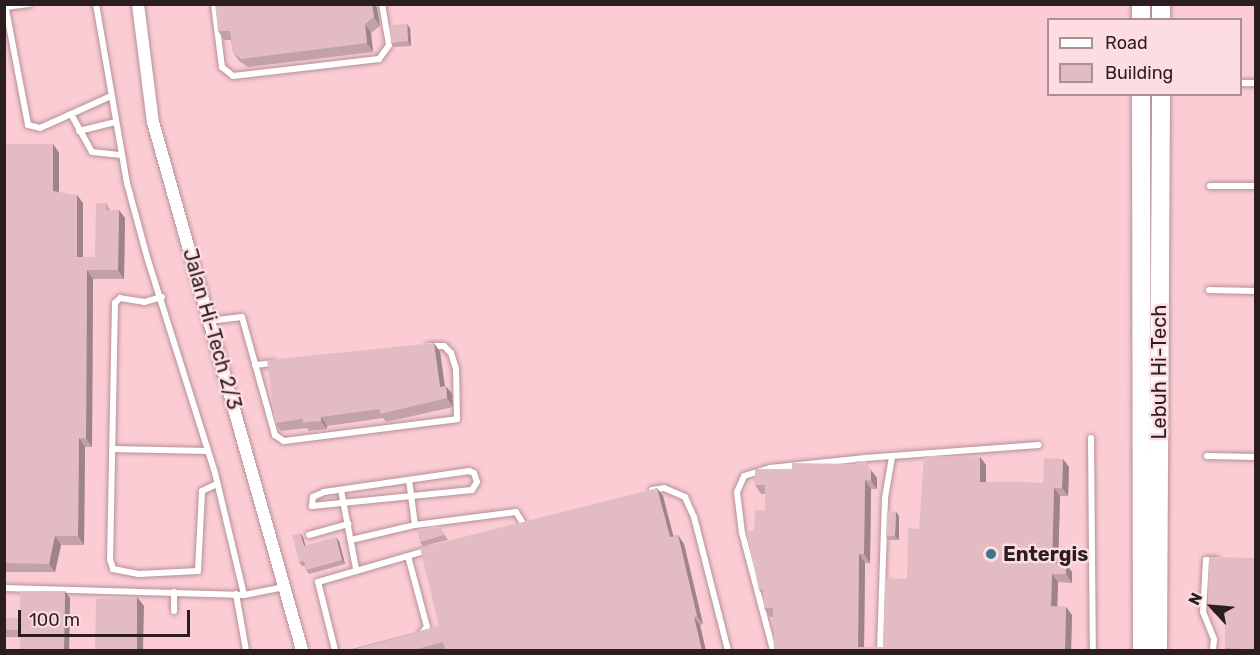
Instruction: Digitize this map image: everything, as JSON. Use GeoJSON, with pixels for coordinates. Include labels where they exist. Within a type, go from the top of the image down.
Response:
{"type":"FeatureCollection","features":[{"type":"Feature","properties":{"kind":"main road","name":"Lebuh Hi-Tech"},"geometry":{"type":"LineString","coordinates":[[1141,96],[1142,651]]}},
{"type":"Feature","properties":{"kind":"main road","name":"Lebuh Hi-Tech"},"geometry":{"type":"LineString","coordinates":[[1158,651],[1161,96]]}},
{"type":"Feature","properties":{"kind":"street","name":"Jalan Hi-Tech 2/3"},"geometry":{"type":"LineString","coordinates":[[138,4],[153,122],[302,651]]}},
{"type":"Feature","properties":{"kind":"lane"},"geometry":{"type":"LineString","coordinates":[[29,4],[5,6],[28,125],[40,128],[111,96]]}},
{"type":"Feature","properties":{"kind":"lane"},"geometry":{"type":"LineString","coordinates":[[96,4],[122,155],[147,257],[162,297],[208,451],[244,595]]}},
{"type":"Feature","properties":{"kind":"lane"},"geometry":{"type":"LineString","coordinates":[[214,4],[222,67],[233,76],[379,59],[388,45],[382,4]]}},
{"type":"Feature","properties":{"kind":"lane"},"geometry":{"type":"LineString","coordinates":[[71,114],[92,152],[122,155]]}},
{"type":"Feature","properties":{"kind":"lane"},"geometry":{"type":"LineString","coordinates":[[79,131],[116,122]]}},
{"type":"Feature","properties":{"kind":"lane"},"geometry":{"type":"LineString","coordinates":[[1210,186],[1256,186]]}},
{"type":"Feature","properties":{"kind":"lane"},"geometry":{"type":"LineString","coordinates":[[1209,290],[1256,291]]}},
{"type":"Feature","properties":{"kind":"lane"},"geometry":{"type":"LineString","coordinates":[[162,297],[145,302],[120,298],[114,303],[110,559],[113,570],[119,573],[198,571],[202,491],[217,484]]}},
{"type":"Feature","properties":{"kind":"lane"},"geometry":{"type":"LineString","coordinates":[[209,321],[242,317],[279,440],[454,421],[459,414],[451,353],[444,346],[425,346]]}},
{"type":"Feature","properties":{"kind":"lane"},"geometry":{"type":"LineString","coordinates":[[255,365],[278,363]]}},
{"type":"Feature","properties":{"kind":"lane"},"geometry":{"type":"LineString","coordinates":[[1091,438],[1093,651]]}},
{"type":"Feature","properties":{"kind":"lane"},"geometry":{"type":"LineString","coordinates":[[773,651],[742,533],[739,484],[744,476],[770,468],[1039,445]]}},
{"type":"Feature","properties":{"kind":"lane"},"geometry":{"type":"LineString","coordinates":[[112,449],[208,451]]}},
{"type":"Feature","properties":{"kind":"lane"},"geometry":{"type":"LineString","coordinates":[[1207,456],[1256,457]]}},
{"type":"Feature","properties":{"kind":"lane"},"geometry":{"type":"LineString","coordinates":[[880,651],[885,498],[892,458]]}},
{"type":"Feature","properties":{"kind":"lane"},"geometry":{"type":"LineString","coordinates":[[469,471],[474,473],[477,482],[471,490],[312,506],[313,497],[341,490],[469,471]]}},
{"type":"Feature","properties":{"kind":"lane"},"geometry":{"type":"LineString","coordinates":[[409,480],[415,525]]}},
{"type":"Feature","properties":{"kind":"lane"},"geometry":{"type":"LineString","coordinates":[[639,493],[664,488],[684,497],[694,517],[728,651]]}},
{"type":"Feature","properties":{"kind":"lane"},"geometry":{"type":"LineString","coordinates":[[341,490],[356,569]]}},
{"type":"Feature","properties":{"kind":"lane"},"geometry":{"type":"LineString","coordinates":[[351,540],[415,525],[516,512],[524,525]]}},
{"type":"Feature","properties":{"kind":"lane"},"geometry":{"type":"LineString","coordinates":[[513,528],[536,522]]}},
{"type":"Feature","properties":{"kind":"lane"},"geometry":{"type":"LineString","coordinates":[[309,536],[348,524]]}},
{"type":"Feature","properties":{"kind":"lane"},"geometry":{"type":"LineString","coordinates":[[335,651],[318,582],[356,569],[440,547]]}},
{"type":"Feature","properties":{"kind":"lane"},"geometry":{"type":"LineString","coordinates":[[408,556],[427,627],[414,636]]}},
{"type":"Feature","properties":{"kind":"lane"},"geometry":{"type":"LineString","coordinates":[[1213,651],[1214,639],[1203,612],[1206,560],[1223,560]]}},
{"type":"Feature","properties":{"kind":"lane"},"geometry":{"type":"LineString","coordinates":[[4,588],[244,595],[284,587]]}},
{"type":"Feature","properties":{"kind":"lane"},"geometry":{"type":"LineString","coordinates":[[174,592],[174,611]]}},
{"type":"Feature","properties":{"kind":"lane"},"geometry":{"type":"LineString","coordinates":[[236,594],[246,651]]}},
{"type":"Feature","properties":{"kind":"shaded area"},"geometry":{"type":"Polygon","coordinates":[[[5,5],[1255,5],[1255,650],[5,650],[5,5]]]}},
{"type":"Feature","properties":{"kind":"building"},"geometry":{"type":"Polygon","coordinates":[[[215,4],[372,4],[374,17],[365,24],[367,43],[241,59],[233,52],[230,31],[218,31],[215,4]]]}},
{"type":"Feature","properties":{"kind":"building"},"geometry":{"type":"Polygon","coordinates":[[[407,24],[408,41],[391,43],[390,25],[407,24]]]}},
{"type":"Feature","properties":{"kind":"building"},"geometry":{"type":"Polygon","coordinates":[[[4,144],[53,144],[53,191],[77,195],[77,257],[95,257],[96,203],[106,203],[106,210],[119,210],[118,270],[87,270],[86,438],[79,438],[78,536],[55,536],[49,564],[4,563],[4,144]]]}},
{"type":"Feature","properties":{"kind":"building"},"geometry":{"type":"Polygon","coordinates":[[[434,343],[440,387],[446,386],[447,398],[380,414],[380,409],[321,417],[321,421],[303,423],[303,419],[275,423],[267,360],[434,343]]]}},
{"type":"Feature","properties":{"kind":"building"},"geometry":{"type":"Polygon","coordinates":[[[924,456],[980,457],[980,482],[1043,483],[1044,458],[1063,459],[1062,488],[1054,488],[1052,563],[1066,564],[1066,574],[1052,574],[1051,606],[1066,607],[1065,651],[774,651],[773,608],[764,608],[763,590],[759,590],[746,531],[754,531],[755,510],[765,510],[765,485],[755,485],[755,469],[792,469],[792,463],[857,464],[856,461],[865,461],[871,470],[871,481],[865,480],[864,554],[859,554],[858,647],[883,647],[885,578],[907,579],[908,528],[919,529],[924,456]]]}},
{"type":"Feature","properties":{"kind":"building"},"geometry":{"type":"Polygon","coordinates":[[[657,488],[670,537],[678,535],[697,616],[694,617],[702,651],[446,651],[443,642],[410,651],[348,651],[439,626],[420,548],[657,488]]]}},
{"type":"Feature","properties":{"kind":"building"},"geometry":{"type":"Polygon","coordinates":[[[887,511],[896,512],[895,536],[886,536],[887,511]]]}},
{"type":"Feature","properties":{"kind":"building"},"geometry":{"type":"Polygon","coordinates":[[[438,525],[444,535],[420,542],[417,530],[438,525]]]}},
{"type":"Feature","properties":{"kind":"building"},"geometry":{"type":"Polygon","coordinates":[[[300,533],[304,546],[336,537],[342,560],[306,570],[304,561],[299,562],[292,535],[300,533]]]}},
{"type":"Feature","properties":{"kind":"building"},"geometry":{"type":"Polygon","coordinates":[[[1209,557],[1256,558],[1256,651],[1225,648],[1226,605],[1208,605],[1209,557]]]}},
{"type":"Feature","properties":{"kind":"building"},"geometry":{"type":"Polygon","coordinates":[[[20,591],[65,591],[64,650],[20,651],[20,630],[4,630],[4,618],[20,618],[20,591]]]}},
{"type":"Feature","properties":{"kind":"building"},"geometry":{"type":"Polygon","coordinates":[[[137,597],[137,651],[95,650],[96,599],[137,597]]]}},
{"type":"Feature","properties":{"kind":"place","name":"Entergis"},"geometry":{"type":"Point","coordinates":[991,554]}}]}
